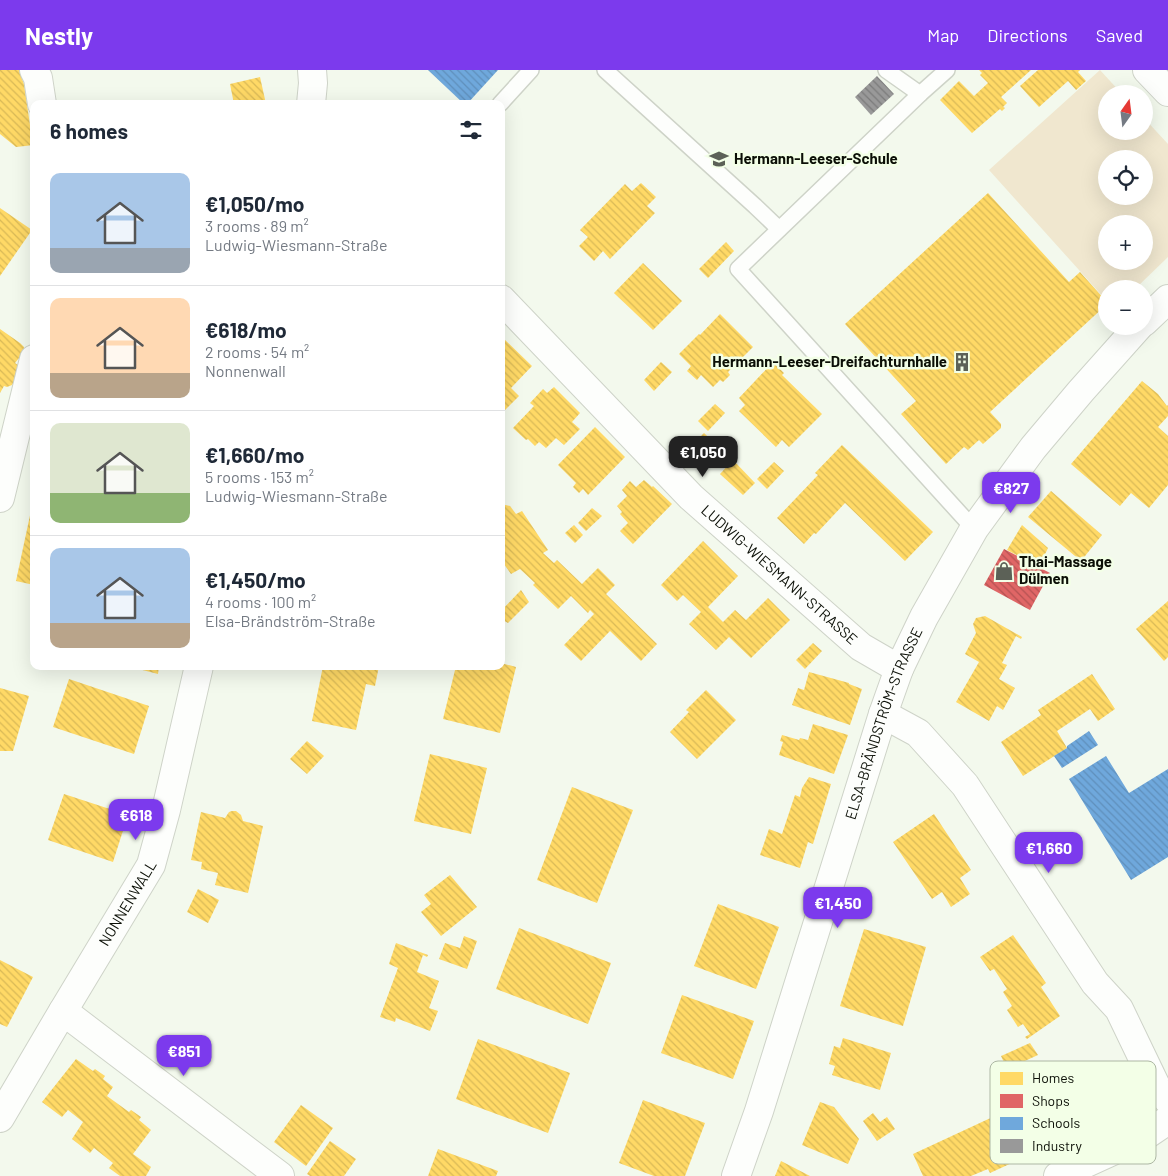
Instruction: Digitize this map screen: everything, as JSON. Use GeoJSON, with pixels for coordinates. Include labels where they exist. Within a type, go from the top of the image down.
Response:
{"type":"FeatureCollection","features":[{"type":"Feature","properties":{"kind":"street"},"geometry":{"type":"LineString","coordinates":[[34,70],[38,78],[41,100]]}},
{"type":"Feature","properties":{"kind":"street"},"geometry":{"type":"LineString","coordinates":[[311,100],[312,70]]}},
{"type":"Feature","properties":{"kind":"street"},"geometry":{"type":"LineString","coordinates":[[1147,70],[1168,92]]}},
{"type":"Feature","properties":{"kind":"street"},"geometry":{"type":"LineString","coordinates":[[1153,313],[1168,299]]}},
{"type":"Feature","properties":{"kind":"street","name":"LUDWIG-WIESMANN-STRASSE"},"geometry":{"type":"LineString","coordinates":[[505,303],[691,496],[861,647],[899,669]]}},
{"type":"Feature","properties":{"kind":"street","name":"ELSA-BRÄNDSTRÖM-STRASSE"},"geometry":{"type":"LineString","coordinates":[[736,1176],[759,1112],[883,714],[899,669],[936,596],[974,529],[1033,448],[1131,335]]}},
{"type":"Feature","properties":{"kind":"street"},"geometry":{"type":"LineString","coordinates":[[0,498],[30,375]]}},
{"type":"Feature","properties":{"kind":"street","name":"NONNENWALL"},"geometry":{"type":"LineString","coordinates":[[0,1118],[151,865],[166,810],[198,670]]}},
{"type":"Feature","properties":{"kind":"street"},"geometry":{"type":"LineString","coordinates":[[883,714],[918,733],[965,785],[1095,983],[1119,1008],[1144,1061]]}},
{"type":"Feature","properties":{"kind":"street"},"geometry":{"type":"LineString","coordinates":[[63,1011],[280,1176]]}},
{"type":"Feature","properties":{"kind":"street"},"geometry":{"type":"LineString","coordinates":[[1156,1086],[1168,1100]]}},
{"type":"Feature","properties":{"kind":"street"},"geometry":{"type":"LineString","coordinates":[[1156,1128],[1168,1120]]}},
{"type":"Feature","properties":{"kind":"street"},"geometry":{"type":"LineString","coordinates":[[1058,1176],[1084,1164]]}},
{"type":"Feature","properties":{"kind":"lane"},"geometry":{"type":"LineString","coordinates":[[504,100],[531,70]]}},
{"type":"Feature","properties":{"kind":"lane"},"geometry":{"type":"LineString","coordinates":[[605,70],[778,229]]}},
{"type":"Feature","properties":{"kind":"lane"},"geometry":{"type":"LineString","coordinates":[[886,70],[920,94]]}},
{"type":"Feature","properties":{"kind":"lane"},"geometry":{"type":"LineString","coordinates":[[947,70],[905,107],[738,269],[974,529]]}},
{"type":"Feature","properties":{"kind":"shaded area"},"geometry":{"type":"Polygon","coordinates":[[[1100,70],[1114,85],[1098,85],[1098,140],[1153,140],[1153,128],[1168,144],[1168,257],[1144,280],[1098,280],[1098,291],[989,170],[1100,70]]]}},
{"type":"Feature","properties":{"kind":"building: Homes"},"geometry":{"type":"Polygon","coordinates":[[[0,70],[19,70],[24,84],[30,125],[30,145],[16,147],[0,134],[0,70]]]}},
{"type":"Feature","properties":{"kind":"building: Homes"},"geometry":{"type":"Polygon","coordinates":[[[979,70],[1031,70],[1001,97],[1007,103],[1003,107],[1005,108],[1002,111],[1000,109],[972,133],[940,100],[959,81],[974,96],[988,83],[980,75],[982,73],[979,70]]]}},
{"type":"Feature","properties":{"kind":"building: Homes"},"geometry":{"type":"Polygon","coordinates":[[[1038,70],[1080,70],[1078,72],[1086,81],[1076,90],[1068,81],[1039,107],[1020,86],[1038,70]]]}},
{"type":"Feature","properties":{"kind":"building: Homes"},"geometry":{"type":"Polygon","coordinates":[[[260,77],[265,100],[233,100],[230,84],[260,77]]]}},
{"type":"Feature","properties":{"kind":"building: Homes"},"geometry":{"type":"Polygon","coordinates":[[[641,183],[656,197],[647,206],[655,213],[610,259],[603,251],[594,261],[579,246],[588,237],[580,230],[625,184],[632,191],[641,183]]]}},
{"type":"Feature","properties":{"kind":"building: Homes","name":"Hermann-Leeser-Dreifachturnhalle"},"geometry":{"type":"Polygon","coordinates":[[[988,193],[1069,282],[1080,272],[1098,292],[1098,312],[990,412],[1001,424],[1001,428],[983,444],[979,440],[968,450],[964,447],[946,464],[901,414],[916,401],[845,324],[988,193]]]}},
{"type":"Feature","properties":{"kind":"building: Homes"},"geometry":{"type":"Polygon","coordinates":[[[0,208],[30,229],[30,233],[0,276],[0,208]]]}},
{"type":"Feature","properties":{"kind":"building: Homes"},"geometry":{"type":"Polygon","coordinates":[[[726,242],[734,251],[708,278],[699,269],[726,242]]]}},
{"type":"Feature","properties":{"kind":"building: Homes"},"geometry":{"type":"Polygon","coordinates":[[[643,263],[682,301],[653,330],[614,293],[643,263]]]}},
{"type":"Feature","properties":{"kind":"building: Homes"},"geometry":{"type":"Polygon","coordinates":[[[720,314],[753,347],[728,372],[730,375],[723,382],[720,380],[713,387],[701,375],[697,380],[687,371],[691,366],[679,354],[720,314]]]}},
{"type":"Feature","properties":{"kind":"building: Homes"},"geometry":{"type":"Polygon","coordinates":[[[0,329],[20,343],[24,347],[24,352],[15,363],[21,367],[20,373],[12,385],[4,386],[0,393],[0,329]]]}},
{"type":"Feature","properties":{"kind":"building: Homes"},"geometry":{"type":"Polygon","coordinates":[[[505,340],[532,366],[511,388],[519,396],[505,410],[505,340]]]}},
{"type":"Feature","properties":{"kind":"building: Homes"},"geometry":{"type":"Polygon","coordinates":[[[661,362],[672,372],[654,391],[644,380],[661,362]]]}},
{"type":"Feature","properties":{"kind":"building: Homes"},"geometry":{"type":"Polygon","coordinates":[[[773,362],[784,373],[782,375],[822,414],[789,447],[782,440],[776,447],[739,411],[745,405],[739,398],[773,362]]]}},
{"type":"Feature","properties":{"kind":"building: Homes"},"geometry":{"type":"Polygon","coordinates":[[[1142,381],[1168,405],[1168,416],[1158,427],[1168,436],[1168,485],[1149,508],[1131,493],[1120,506],[1071,464],[1142,381]]]}},
{"type":"Feature","properties":{"kind":"building: Homes"},"geometry":{"type":"Polygon","coordinates":[[[554,387],[580,413],[572,422],[580,429],[564,445],[556,438],[546,448],[539,442],[535,446],[513,428],[534,406],[530,403],[543,389],[547,393],[554,387]]]}},
{"type":"Feature","properties":{"kind":"building: Homes"},"geometry":{"type":"Polygon","coordinates":[[[715,404],[725,413],[708,431],[698,421],[715,404]]]}},
{"type":"Feature","properties":{"kind":"building: Homes"},"geometry":{"type":"Polygon","coordinates":[[[595,427],[625,457],[588,495],[583,489],[579,493],[573,487],[576,483],[558,465],[595,427]]]}},
{"type":"Feature","properties":{"kind":"building: Homes"},"geometry":{"type":"Polygon","coordinates":[[[704,433],[727,455],[714,468],[692,445],[704,433]]]}},
{"type":"Feature","properties":{"kind":"building: Homes"},"geometry":{"type":"Polygon","coordinates":[[[842,445],[933,532],[905,561],[845,503],[804,544],[777,518],[818,475],[815,473],[842,445]]]}},
{"type":"Feature","properties":{"kind":"building: Homes"},"geometry":{"type":"Polygon","coordinates":[[[733,460],[755,483],[743,495],[720,474],[733,460]]]}},
{"type":"Feature","properties":{"kind":"building: Homes"},"geometry":{"type":"Polygon","coordinates":[[[774,462],[784,471],[767,489],[757,479],[774,462]]]}},
{"type":"Feature","properties":{"kind":"building: Homes"},"geometry":{"type":"Polygon","coordinates":[[[644,480],[672,504],[633,544],[620,531],[628,523],[620,514],[622,512],[617,506],[627,496],[622,490],[630,481],[636,487],[644,480]]]}},
{"type":"Feature","properties":{"kind":"building: Homes"},"geometry":{"type":"Polygon","coordinates":[[[1051,491],[1102,535],[1081,561],[1028,517],[1051,491]]]}},
{"type":"Feature","properties":{"kind":"building: Homes"},"geometry":{"type":"Polygon","coordinates":[[[505,505],[510,506],[516,514],[522,511],[548,550],[543,553],[554,563],[557,560],[582,584],[598,568],[615,585],[606,594],[657,644],[641,661],[610,631],[581,661],[564,645],[594,614],[590,610],[588,613],[571,596],[558,609],[533,585],[535,583],[520,569],[511,574],[505,566],[505,505]]]}},
{"type":"Feature","properties":{"kind":"building: Homes"},"geometry":{"type":"Polygon","coordinates":[[[592,508],[602,516],[586,531],[578,523],[592,508]]]}},
{"type":"Feature","properties":{"kind":"building: Homes"},"geometry":{"type":"Polygon","coordinates":[[[30,515],[30,584],[16,581],[30,515]]]}},
{"type":"Feature","properties":{"kind":"building: Homes"},"geometry":{"type":"Polygon","coordinates":[[[574,525],[583,535],[575,543],[565,533],[574,525]]]}},
{"type":"Feature","properties":{"kind":"building: Homes"},"geometry":{"type":"Polygon","coordinates":[[[1022,525],[1048,548],[1039,567],[1007,550],[1022,525]]]}},
{"type":"Feature","properties":{"kind":"building: Homes"},"geometry":{"type":"Polygon","coordinates":[[[703,541],[738,576],[708,607],[723,622],[735,610],[746,620],[768,598],[790,620],[751,658],[729,637],[716,650],[689,624],[701,612],[683,595],[677,601],[661,585],[703,541]]]}},
{"type":"Feature","properties":{"kind":"building: Homes"},"geometry":{"type":"Polygon","coordinates":[[[521,590],[529,602],[508,623],[505,621],[505,607],[521,590]]]}},
{"type":"Feature","properties":{"kind":"building: Homes"},"geometry":{"type":"Polygon","coordinates":[[[1168,601],[1168,657],[1164,661],[1136,629],[1168,601]]]}},
{"type":"Feature","properties":{"kind":"building: Homes"},"geometry":{"type":"Polygon","coordinates":[[[985,616],[1022,637],[1021,639],[1016,636],[1002,663],[1007,665],[999,679],[1015,688],[1003,710],[997,706],[989,721],[956,702],[979,662],[965,654],[976,633],[973,624],[976,618],[985,616]]]}},
{"type":"Feature","properties":{"kind":"building: Homes"},"geometry":{"type":"Polygon","coordinates":[[[813,643],[822,651],[805,669],[796,660],[813,643]]]}},
{"type":"Feature","properties":{"kind":"building: Homes"},"geometry":{"type":"Polygon","coordinates":[[[505,664],[516,667],[500,733],[443,719],[455,670],[505,670],[505,664]]]}},
{"type":"Feature","properties":{"kind":"building: Homes"},"geometry":{"type":"Polygon","coordinates":[[[142,670],[158,670],[158,674],[142,670]]]}},
{"type":"Feature","properties":{"kind":"building: Homes"},"geometry":{"type":"Polygon","coordinates":[[[322,670],[378,670],[375,686],[366,684],[356,730],[312,721],[322,670]]]}},
{"type":"Feature","properties":{"kind":"building: Homes"},"geometry":{"type":"Polygon","coordinates":[[[809,672],[849,683],[862,689],[850,725],[792,705],[798,688],[804,690],[809,672]]]}},
{"type":"Feature","properties":{"kind":"building: Homes"},"geometry":{"type":"Polygon","coordinates":[[[1092,674],[1115,709],[1098,721],[1090,709],[1057,731],[1067,748],[1023,776],[1001,742],[1041,715],[1038,710],[1092,674]]]}},
{"type":"Feature","properties":{"kind":"building: Homes"},"geometry":{"type":"Polygon","coordinates":[[[69,679],[149,706],[134,754],[53,727],[69,679]]]}},
{"type":"Feature","properties":{"kind":"building: Homes"},"geometry":{"type":"Polygon","coordinates":[[[0,688],[29,696],[13,751],[0,751],[0,688]]]}},
{"type":"Feature","properties":{"kind":"building: Homes"},"geometry":{"type":"Polygon","coordinates":[[[706,690],[736,720],[697,759],[670,732],[689,712],[686,710],[706,690]]]}},
{"type":"Feature","properties":{"kind":"building: Homes"},"geometry":{"type":"Polygon","coordinates":[[[813,724],[848,735],[834,774],[779,755],[783,742],[780,741],[782,735],[799,740],[800,738],[808,740],[813,724]]]}},
{"type":"Feature","properties":{"kind":"building: Homes"},"geometry":{"type":"Polygon","coordinates":[[[307,741],[324,756],[307,774],[290,759],[307,741]]]}},
{"type":"Feature","properties":{"kind":"building: Homes"},"geometry":{"type":"Polygon","coordinates":[[[430,754],[487,768],[471,834],[414,821],[430,754]]]}},
{"type":"Feature","properties":{"kind":"building: Homes"},"geometry":{"type":"Polygon","coordinates":[[[809,777],[831,784],[813,844],[808,842],[800,868],[760,855],[769,829],[782,834],[795,795],[800,797],[802,788],[809,777]]]}},
{"type":"Feature","properties":{"kind":"building: Homes"},"geometry":{"type":"Polygon","coordinates":[[[572,787],[633,810],[597,903],[537,880],[572,787]]]}},
{"type":"Feature","properties":{"kind":"building: Homes"},"geometry":{"type":"Polygon","coordinates":[[[64,794],[128,815],[113,862],[48,840],[64,794]]]}},
{"type":"Feature","properties":{"kind":"building: Homes"},"geometry":{"type":"Polygon","coordinates":[[[232,811],[236,811],[241,815],[243,821],[263,826],[248,893],[215,885],[218,873],[201,869],[202,862],[191,860],[201,812],[225,818],[232,811]]]}},
{"type":"Feature","properties":{"kind":"building: Homes"},"geometry":{"type":"Polygon","coordinates":[[[934,814],[971,870],[960,878],[970,894],[951,907],[942,892],[932,899],[893,842],[934,814]]]}},
{"type":"Feature","properties":{"kind":"building: Homes"},"geometry":{"type":"Polygon","coordinates":[[[450,875],[477,907],[441,936],[421,912],[431,904],[424,895],[450,875]]]}},
{"type":"Feature","properties":{"kind":"building: Homes"},"geometry":{"type":"Polygon","coordinates":[[[198,889],[219,900],[208,923],[187,912],[198,889]]]}},
{"type":"Feature","properties":{"kind":"building: Homes"},"geometry":{"type":"Polygon","coordinates":[[[718,904],[779,927],[756,989],[694,966],[718,904]]]}},
{"type":"Feature","properties":{"kind":"building: Homes"},"geometry":{"type":"Polygon","coordinates":[[[519,928],[611,963],[588,1024],[496,989],[519,928]]]}},
{"type":"Feature","properties":{"kind":"building: Homes"},"geometry":{"type":"Polygon","coordinates":[[[864,929],[926,947],[903,1026],[840,1006],[864,929]]]}},
{"type":"Feature","properties":{"kind":"building: Homes"},"geometry":{"type":"Polygon","coordinates":[[[1013,935],[1046,983],[1041,987],[1060,1016],[1027,1039],[1025,1037],[1030,1034],[1023,1024],[1018,1027],[1007,1010],[1012,1006],[1003,992],[1007,989],[994,969],[990,971],[980,957],[1013,935]]]}},
{"type":"Feature","properties":{"kind":"building: Homes"},"geometry":{"type":"Polygon","coordinates":[[[464,936],[477,941],[467,969],[439,959],[445,943],[460,948],[464,936]]]}},
{"type":"Feature","properties":{"kind":"building: Homes"},"geometry":{"type":"Polygon","coordinates":[[[396,943],[428,955],[427,957],[423,955],[417,972],[439,981],[429,1008],[438,1011],[430,1031],[396,1018],[395,1022],[380,1017],[398,968],[389,964],[396,943]]]}},
{"type":"Feature","properties":{"kind":"building: Homes"},"geometry":{"type":"Polygon","coordinates":[[[0,960],[33,977],[7,1027],[0,1024],[0,960]]]}},
{"type":"Feature","properties":{"kind":"building: Homes"},"geometry":{"type":"Polygon","coordinates":[[[682,995],[754,1021],[733,1079],[661,1053],[682,995]]]}},
{"type":"Feature","properties":{"kind":"building: Homes"},"geometry":{"type":"Polygon","coordinates":[[[843,1038],[891,1053],[880,1090],[832,1075],[835,1066],[829,1064],[834,1046],[840,1048],[843,1038]]]}},
{"type":"Feature","properties":{"kind":"building: Homes"},"geometry":{"type":"Polygon","coordinates":[[[478,1039],[570,1073],[548,1133],[456,1099],[478,1039]]]}},
{"type":"Feature","properties":{"kind":"building: Homes"},"geometry":{"type":"Polygon","coordinates":[[[1030,1043],[1038,1055],[1025,1061],[1003,1061],[1001,1056],[1030,1043]]]}},
{"type":"Feature","properties":{"kind":"building: Homes"},"geometry":{"type":"Polygon","coordinates":[[[76,1059],[93,1071],[95,1069],[105,1076],[103,1079],[113,1087],[107,1096],[129,1112],[131,1110],[141,1117],[139,1120],[151,1130],[133,1154],[151,1167],[146,1176],[120,1176],[109,1168],[113,1163],[94,1148],[90,1153],[72,1139],[83,1122],[68,1110],[62,1117],[42,1102],[76,1059]]]}},
{"type":"Feature","properties":{"kind":"building: Homes"},"geometry":{"type":"Polygon","coordinates":[[[643,1100],[705,1123],[685,1176],[654,1176],[619,1163],[643,1100]]]}},
{"type":"Feature","properties":{"kind":"building: Homes"},"geometry":{"type":"Polygon","coordinates":[[[820,1102],[834,1107],[859,1139],[848,1164],[802,1145],[820,1102]]]}},
{"type":"Feature","properties":{"kind":"building: Homes"},"geometry":{"type":"Polygon","coordinates":[[[301,1105],[333,1128],[306,1166],[274,1142],[301,1105]]]}},
{"type":"Feature","properties":{"kind":"building: Homes"},"geometry":{"type":"Polygon","coordinates":[[[873,1113],[880,1122],[887,1117],[895,1129],[877,1141],[863,1121],[873,1113]]]}},
{"type":"Feature","properties":{"kind":"building: Homes"},"geometry":{"type":"Polygon","coordinates":[[[990,1118],[990,1164],[1010,1164],[990,1173],[988,1169],[971,1176],[923,1176],[913,1154],[990,1118]]]}},
{"type":"Feature","properties":{"kind":"building: Homes"},"geometry":{"type":"Polygon","coordinates":[[[330,1141],[356,1159],[344,1176],[310,1176],[307,1174],[330,1141]]]}},
{"type":"Feature","properties":{"kind":"building: Homes"},"geometry":{"type":"Polygon","coordinates":[[[438,1149],[498,1171],[496,1176],[428,1176],[438,1149]]]}},
{"type":"Feature","properties":{"kind":"building: Homes"},"geometry":{"type":"Polygon","coordinates":[[[781,1161],[810,1176],[775,1176],[781,1161]]]}},
{"type":"Feature","properties":{"kind":"building: Shops"},"geometry":{"type":"Polygon","coordinates":[[[1004,549],[1050,573],[1030,610],[984,585],[1004,549]]]}},
{"type":"Feature","properties":{"kind":"building: Schools"},"geometry":{"type":"Polygon","coordinates":[[[428,70],[498,70],[471,100],[460,100],[428,70]]]}},
{"type":"Feature","properties":{"kind":"building: Schools"},"geometry":{"type":"Polygon","coordinates":[[[1089,731],[1098,745],[1062,768],[1054,756],[1089,731]]]}},
{"type":"Feature","properties":{"kind":"building: Schools"},"geometry":{"type":"Polygon","coordinates":[[[1106,756],[1129,793],[1168,769],[1168,857],[1131,880],[1069,779],[1106,756]]]}},
{"type":"Feature","properties":{"kind":"building: Industry"},"geometry":{"type":"Polygon","coordinates":[[[877,76],[894,94],[871,115],[855,97],[877,76]]]}},
{"type":"Feature","properties":{"kind":"place","name":"Hermann-Leeser-Schule"},"geometry":{"type":"Point","coordinates":[719,159]}},
{"type":"Feature","properties":{"kind":"place","name":"Hermann-Leeser-Dreifachturnhalle"},"geometry":{"type":"Point","coordinates":[962,362]}},
{"type":"Feature","properties":{"kind":"place","name":"Thai-Massage Dülmen"},"geometry":{"type":"Point","coordinates":[1004,571]}}]}
